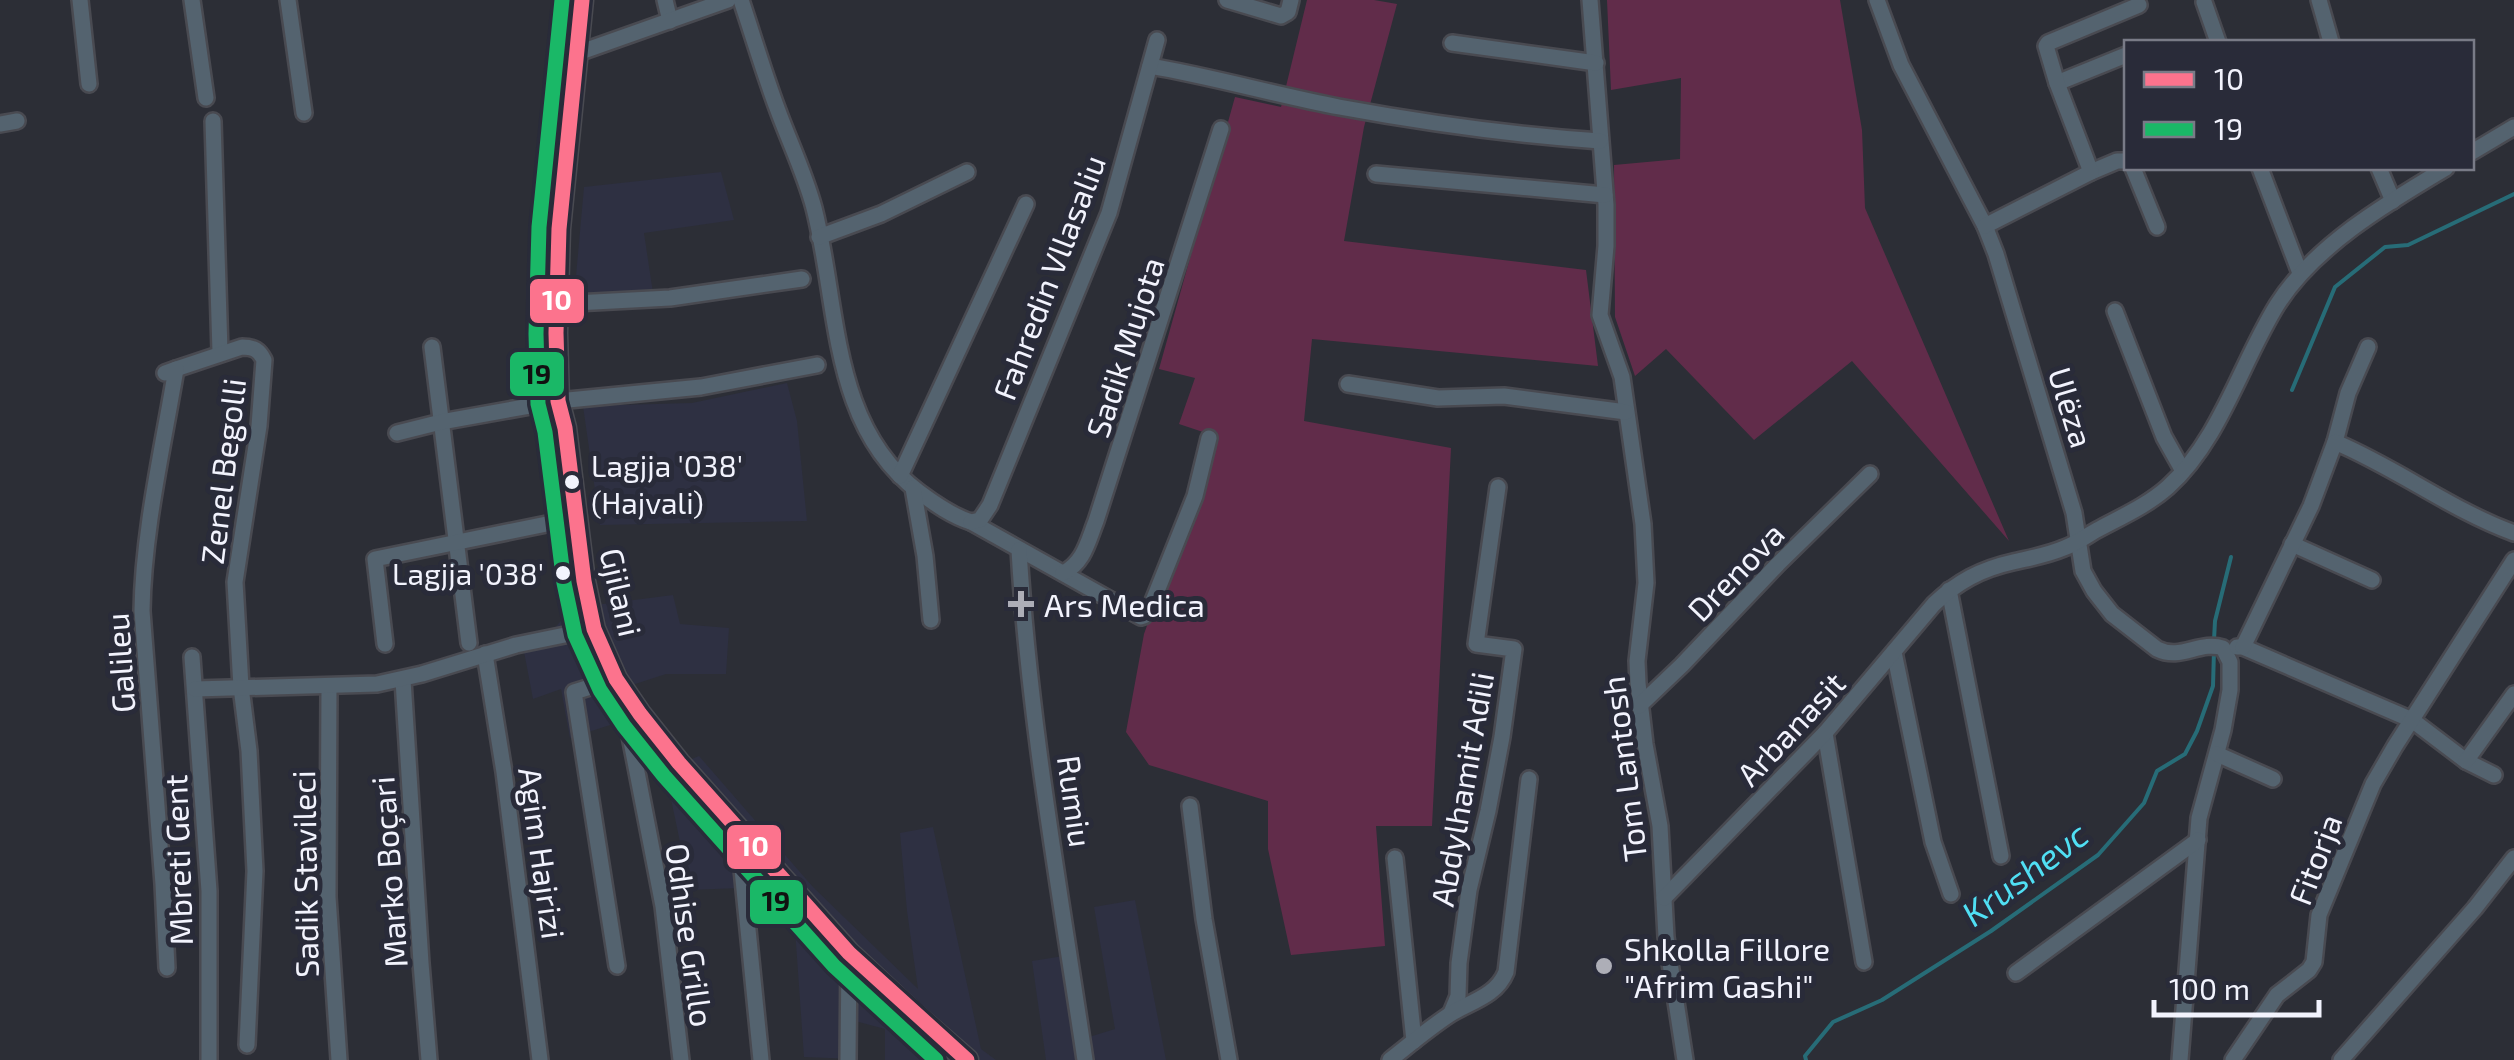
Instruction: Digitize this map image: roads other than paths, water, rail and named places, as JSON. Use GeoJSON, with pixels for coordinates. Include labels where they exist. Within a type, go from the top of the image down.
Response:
{"type":"FeatureCollection","features":[{"type":"Feature","properties":{"kind":"main road","name":"Gjilani"},"geometry":{"type":"LineString","coordinates":[[582,0],[559,229],[556,304],[558,401],[594,629],[629,700],[679,763],[850,953],[967,1060]]}},
{"type":"Feature","properties":{"kind":"street"},"geometry":{"type":"LineString","coordinates":[[80,0],[90,84]]}},
{"type":"Feature","properties":{"kind":"street"},"geometry":{"type":"LineString","coordinates":[[192,0],[206,98]]}},
{"type":"Feature","properties":{"kind":"street"},"geometry":{"type":"LineString","coordinates":[[288,0],[304,113]]}},
{"type":"Feature","properties":{"kind":"street"},"geometry":{"type":"LineString","coordinates":[[664,0],[670,21]]}},
{"type":"Feature","properties":{"kind":"street"},"geometry":{"type":"LineString","coordinates":[[578,54],[728,0]]}},
{"type":"Feature","properties":{"kind":"street"},"geometry":{"type":"LineString","coordinates":[[742,0],[811,199],[850,388],[869,436],[900,476],[948,512],[1142,617],[1151,606],[1195,496],[1209,438]]}},
{"type":"Feature","properties":{"kind":"street"},"geometry":{"type":"LineString","coordinates":[[1227,0],[1282,16],[1288,12],[1291,0]]}},
{"type":"Feature","properties":{"kind":"street","name":"Tom Lantosh"},"geometry":{"type":"LineString","coordinates":[[1590,0],[1605,200],[1606,246],[1600,314],[1622,378],[1641,502],[1646,557],[1637,661],[1640,706],[1660,826],[1666,938],[1685,1060]]}},
{"type":"Feature","properties":{"kind":"street","name":"Ulëza"},"geometry":{"type":"LineString","coordinates":[[1877,0],[1901,64],[1985,226],[2005,280],[2076,522],[2083,570],[2094,592],[2112,614],[2157,649],[2172,654],[2216,646],[2243,647]]}},
{"type":"Feature","properties":{"kind":"street"},"geometry":{"type":"LineString","coordinates":[[2319,0],[2330,40]]}},
{"type":"Feature","properties":{"kind":"street"},"geometry":{"type":"LineString","coordinates":[[2204,2],[2217,40]]}},
{"type":"Feature","properties":{"kind":"street"},"geometry":{"type":"LineString","coordinates":[[2091,172],[2057,83],[2048,43],[2139,5]]}},
{"type":"Feature","properties":{"kind":"street","name":"Fahredin Vllasaliu"},"geometry":{"type":"LineString","coordinates":[[971,522],[983,517],[990,505],[1092,258],[1113,202],[1157,40]]}},
{"type":"Feature","properties":{"kind":"street"},"geometry":{"type":"LineString","coordinates":[[1452,43],[1596,63]]}},
{"type":"Feature","properties":{"kind":"street"},"geometry":{"type":"LineString","coordinates":[[2057,83],[2124,57]]}},
{"type":"Feature","properties":{"kind":"street"},"geometry":{"type":"LineString","coordinates":[[1150,66],[1341,107],[1532,136],[1600,141]]}},
{"type":"Feature","properties":{"kind":"street"},"geometry":{"type":"LineString","coordinates":[[0,124],[17,121]]}},
{"type":"Feature","properties":{"kind":"street"},"geometry":{"type":"LineString","coordinates":[[213,121],[220,352]]}},
{"type":"Feature","properties":{"kind":"street"},"geometry":{"type":"LineString","coordinates":[[2474,151],[2514,127]]}},
{"type":"Feature","properties":{"kind":"street","name":"Sadik Mujota"},"geometry":{"type":"LineString","coordinates":[[1063,573],[1081,558],[1096,521],[1222,129]]}},
{"type":"Feature","properties":{"kind":"street"},"geometry":{"type":"LineString","coordinates":[[1985,226],[2091,172],[2124,160]]}},
{"type":"Feature","properties":{"kind":"street"},"geometry":{"type":"LineString","coordinates":[[2134,170],[2157,227]]}},
{"type":"Feature","properties":{"kind":"street"},"geometry":{"type":"LineString","coordinates":[[2261,170],[2300,273]]}},
{"type":"Feature","properties":{"kind":"street"},"geometry":{"type":"LineString","coordinates":[[2381,170],[2392,201]]}},
{"type":"Feature","properties":{"kind":"street","name":"Arbanasit"},"geometry":{"type":"LineString","coordinates":[[1664,898],[1825,734],[1949,590],[1992,567],[2050,553],[2078,540],[2154,497],[2183,471],[2216,421],[2276,307],[2300,273],[2327,248],[2392,201],[2443,170]]}},
{"type":"Feature","properties":{"kind":"street"},"geometry":{"type":"LineString","coordinates":[[819,237],[881,214],[967,172]]}},
{"type":"Feature","properties":{"kind":"street"},"geometry":{"type":"LineString","coordinates":[[1376,174],[1605,200]]}},
{"type":"Feature","properties":{"kind":"street"},"geometry":{"type":"LineString","coordinates":[[1418,186],[1605,200]]}},
{"type":"Feature","properties":{"kind":"street"},"geometry":{"type":"LineString","coordinates":[[900,476],[1026,204]]}},
{"type":"Feature","properties":{"kind":"street"},"geometry":{"type":"LineString","coordinates":[[556,304],[670,298],[802,279]]}},
{"type":"Feature","properties":{"kind":"street"},"geometry":{"type":"LineString","coordinates":[[2116,312],[2164,437],[2183,471]]}},
{"type":"Feature","properties":{"kind":"street","name":"Zenel Begolli"},"geometry":{"type":"LineString","coordinates":[[170,371],[242,347],[252,347],[264,360],[257,442],[235,582],[241,687]]}},
{"type":"Feature","properties":{"kind":"street"},"geometry":{"type":"LineString","coordinates":[[432,347],[470,643]]}},
{"type":"Feature","properties":{"kind":"street"},"geometry":{"type":"LineString","coordinates":[[2368,347],[2348,393],[2311,506],[2243,647],[2412,720],[2466,760],[2494,775]]}},
{"type":"Feature","properties":{"kind":"street"},"geometry":{"type":"LineString","coordinates":[[397,434],[558,401],[701,388],[817,365]]}},
{"type":"Feature","properties":{"kind":"street","name":"Galileu"},"geometry":{"type":"LineString","coordinates":[[167,968],[142,583],[170,371]]}},
{"type":"Feature","properties":{"kind":"street"},"geometry":{"type":"LineString","coordinates":[[1348,384],[1438,398],[1504,396],[1626,412]]}},
{"type":"Feature","properties":{"kind":"street"},"geometry":{"type":"LineString","coordinates":[[2335,442],[2514,533]]}},
{"type":"Feature","properties":{"kind":"street","name":"Drenova"},"geometry":{"type":"LineString","coordinates":[[1640,706],[1870,474]]}},
{"type":"Feature","properties":{"kind":"street","name":"Abdylhamit Adili"},"geometry":{"type":"LineString","coordinates":[[1451,1014],[1458,996],[1469,890],[1492,793],[1514,649],[1476,644],[1498,487]]}},
{"type":"Feature","properties":{"kind":"street"},"geometry":{"type":"LineString","coordinates":[[913,488],[931,620]]}},
{"type":"Feature","properties":{"kind":"street"},"geometry":{"type":"LineString","coordinates":[[385,644],[375,559],[576,518]]}},
{"type":"Feature","properties":{"kind":"street"},"geometry":{"type":"LineString","coordinates":[[2292,544],[2372,580]]}},
{"type":"Feature","properties":{"kind":"street","name":"Rumiu"},"geometry":{"type":"LineString","coordinates":[[1019,550],[1033,698],[1085,1060]]}},
{"type":"Feature","properties":{"kind":"street","name":"Fitorja"},"geometry":{"type":"LineString","coordinates":[[2233,1060],[2277,994],[2314,962],[2323,906],[2374,784],[2514,560]]}},
{"type":"Feature","properties":{"kind":"street"},"geometry":{"type":"LineString","coordinates":[[1949,590],[2000,856]]}},
{"type":"Feature","properties":{"kind":"street"},"geometry":{"type":"LineString","coordinates":[[195,689],[377,684],[403,680],[548,637],[594,629]]}},
{"type":"Feature","properties":{"kind":"street"},"geometry":{"type":"LineString","coordinates":[[2180,1060],[2203,798],[2218,754],[2230,690],[2230,662],[2216,646]]}},
{"type":"Feature","properties":{"kind":"street"},"geometry":{"type":"LineString","coordinates":[[1894,652],[1933,842],[1951,894]]}},
{"type":"Feature","properties":{"kind":"street","name":"Agim Hajrizi"},"geometry":{"type":"LineString","coordinates":[[484,654],[504,772],[540,1060]]}},
{"type":"Feature","properties":{"kind":"street","name":"Mbreti Gent"},"geometry":{"type":"LineString","coordinates":[[192,657],[209,891],[209,1060]]}},
{"type":"Feature","properties":{"kind":"street"},"geometry":{"type":"LineString","coordinates":[[616,679],[574,692],[617,966]]}},
{"type":"Feature","properties":{"kind":"street","name":"Marko Boçari"},"geometry":{"type":"LineString","coordinates":[[403,680],[430,1060]]}},
{"type":"Feature","properties":{"kind":"street","name":"Sadik Stavileci"},"geometry":{"type":"LineString","coordinates":[[330,686],[328,897],[339,1060]]}},
{"type":"Feature","properties":{"kind":"street"},"geometry":{"type":"LineString","coordinates":[[241,687],[249,751],[255,872],[246,1045]]}},
{"type":"Feature","properties":{"kind":"street"},"geometry":{"type":"LineString","coordinates":[[2466,760],[2514,694]]}},
{"type":"Feature","properties":{"kind":"street","name":"Odhise Grillo"},"geometry":{"type":"LineString","coordinates":[[629,700],[630,736],[663,906],[681,1060]]}},
{"type":"Feature","properties":{"kind":"street"},"geometry":{"type":"LineString","coordinates":[[1825,734],[1864,962]]}},
{"type":"Feature","properties":{"kind":"street"},"geometry":{"type":"LineString","coordinates":[[2218,754],[2273,778]]}},
{"type":"Feature","properties":{"kind":"street"},"geometry":{"type":"LineString","coordinates":[[1390,1060],[1451,1014],[1488,994],[1506,972],[1529,780]]}},
{"type":"Feature","properties":{"kind":"street"},"geometry":{"type":"LineString","coordinates":[[1190,806],[1228,1060]]}},
{"type":"Feature","properties":{"kind":"street"},"geometry":{"type":"LineString","coordinates":[[738,829],[762,1060]]}},
{"type":"Feature","properties":{"kind":"street"},"geometry":{"type":"LineString","coordinates":[[2016,973],[2198,840]]}},
{"type":"Feature","properties":{"kind":"street"},"geometry":{"type":"LineString","coordinates":[[1395,858],[1414,1041]]}},
{"type":"Feature","properties":{"kind":"street"},"geometry":{"type":"LineString","coordinates":[[2341,1060],[2465,920],[2514,858]]}},
{"type":"Feature","properties":{"kind":"street"},"geometry":{"type":"LineString","coordinates":[[848,1060],[850,953]]}},
{"type":"Feature","properties":{"kind":"waterway","name":"Krushevc"},"geometry":{"type":"LineString","coordinates":[[2292,390],[2335,287],[2385,247],[2408,245],[2514,194]]}},
{"type":"Feature","properties":{"kind":"waterway","name":"Krushevc"},"geometry":{"type":"LineString","coordinates":[[2214,640],[2231,557]]}},
{"type":"Feature","properties":{"kind":"waterway","name":"Krushevc"},"geometry":{"type":"LineString","coordinates":[[1806,1060],[1805,1056],[1833,1022],[1882,1000],[1991,931],[2098,855],[2144,803],[2157,771],[2185,754],[2213,686],[2214,650]]}},
{"type":"Feature","properties":{"kind":"place","name":"Lagjja '038' (Hajvali)"},"geometry":{"type":"Point","coordinates":[572,482]}},
{"type":"Feature","properties":{"kind":"place","name":"Lagjja '038'"},"geometry":{"type":"Point","coordinates":[563,573]}},
{"type":"Feature","properties":{"kind":"place","name":"Ars Medica"},"geometry":{"type":"Point","coordinates":[1021,604]}},
{"type":"Feature","properties":{"kind":"place","name":"Shkolla Fillore \"Afrim Gashi\""},"geometry":{"type":"Point","coordinates":[1604,966]}}]}
